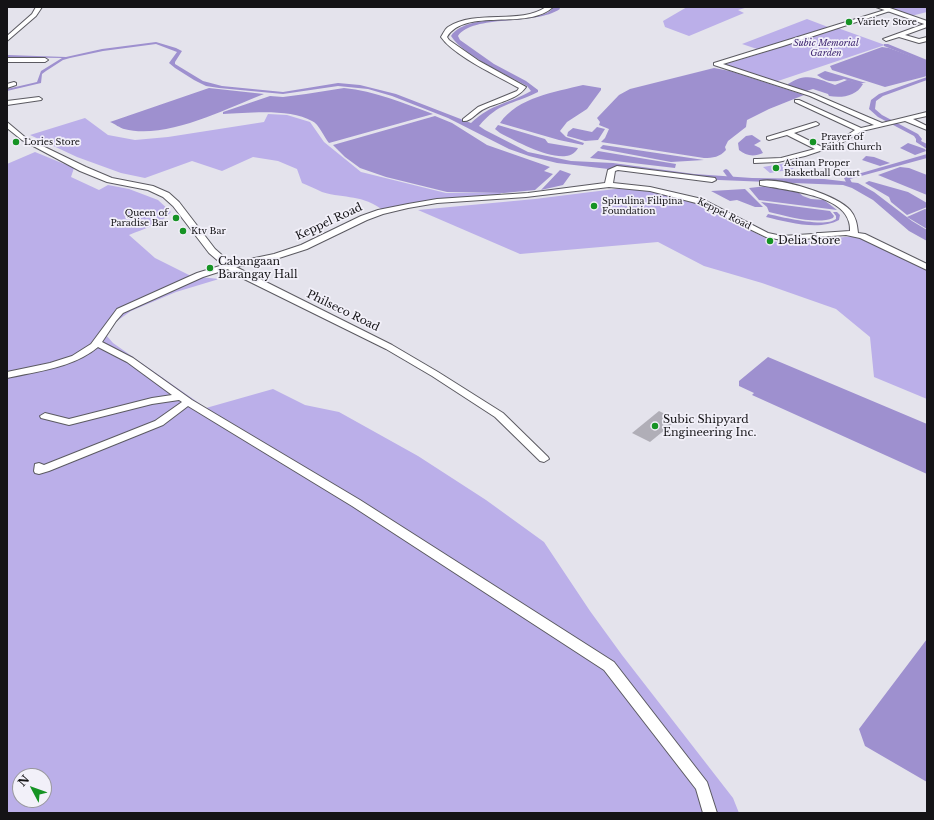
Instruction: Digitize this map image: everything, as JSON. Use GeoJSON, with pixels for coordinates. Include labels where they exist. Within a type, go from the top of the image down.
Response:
{"type":"FeatureCollection","features":[{"type":"Feature","properties":{"kind":"main road"},"geometry":{"type":"LineString","coordinates":[[880,7],[927,24]]}},
{"type":"Feature","properties":{"kind":"street"},"geometry":{"type":"LineString","coordinates":[[7,39],[34,15],[39,7]]}},
{"type":"Feature","properties":{"kind":"street"},"geometry":{"type":"LineString","coordinates":[[465,120],[476,111],[519,92],[523,88],[474,60],[446,39],[444,36],[446,33],[453,27],[467,23],[488,19],[533,15],[546,11],[550,7]]}},
{"type":"Feature","properties":{"kind":"street"},"geometry":{"type":"LineString","coordinates":[[879,124],[816,96],[716,64],[759,53],[829,28],[890,10]]}},
{"type":"Feature","properties":{"kind":"street"},"geometry":{"type":"LineString","coordinates":[[886,39],[927,24]]}},
{"type":"Feature","properties":{"kind":"street"},"geometry":{"type":"LineString","coordinates":[[7,30],[16,30]]}},
{"type":"Feature","properties":{"kind":"street"},"geometry":{"type":"LineString","coordinates":[[900,34],[919,41],[927,39]]}},
{"type":"Feature","properties":{"kind":"street"},"geometry":{"type":"LineString","coordinates":[[7,60],[45,60]]}},
{"type":"Feature","properties":{"kind":"street"},"geometry":{"type":"LineString","coordinates":[[7,103],[39,99]]}},
{"type":"Feature","properties":{"kind":"street"},"geometry":{"type":"LineString","coordinates":[[797,101],[860,130]]}},
{"type":"Feature","properties":{"kind":"street"},"geometry":{"type":"LineString","coordinates":[[756,162],[786,159],[821,149],[855,135],[860,130],[879,124],[908,120],[927,114]]}},
{"type":"Feature","properties":{"kind":"street"},"geometry":{"type":"LineString","coordinates":[[908,120],[927,128]]}},
{"type":"Feature","properties":{"kind":"street","name":"Philseco Road"},"geometry":{"type":"LineString","coordinates":[[7,124],[24,139],[83,169],[110,180],[150,188],[166,196],[176,204],[212,251],[229,266],[244,276],[389,348],[435,374],[499,415],[544,459]]}},
{"type":"Feature","properties":{"kind":"street"},"geometry":{"type":"LineString","coordinates":[[769,138],[816,124]]}},
{"type":"Feature","properties":{"kind":"street"},"geometry":{"type":"LineString","coordinates":[[789,133],[821,149]]}},
{"type":"Feature","properties":{"kind":"street"},"geometry":{"type":"LineString","coordinates":[[609,185],[609,178],[612,170],[617,168],[712,180]]}},
{"type":"Feature","properties":{"kind":"street"},"geometry":{"type":"LineString","coordinates":[[764,183],[796,187],[834,201],[852,220],[855,226],[854,234]]}},
{"type":"Feature","properties":{"kind":"street","name":"Keppel Road"},"geometry":{"type":"LineString","coordinates":[[7,374],[54,365],[84,354],[96,343],[115,316],[124,309],[200,274],[276,256],[304,247],[364,218],[394,209],[454,199],[528,194],[609,185],[646,188],[691,198],[712,206],[762,233],[782,238],[843,233],[854,234],[868,238],[927,267]]}},
{"type":"Feature","properties":{"kind":"street"},"geometry":{"type":"LineString","coordinates":[[96,343],[130,360],[184,399],[376,516],[609,666],[630,690],[702,786],[710,813]]}},
{"type":"Feature","properties":{"kind":"street"},"geometry":{"type":"LineString","coordinates":[[45,416],[69,422],[152,401],[184,399]]}},
{"type":"Feature","properties":{"kind":"street"},"geometry":{"type":"LineString","coordinates":[[39,466],[39,470],[45,469],[150,426],[172,414],[184,399]]}},
{"type":"Feature","properties":{"kind":"green space"},"geometry":{"type":"Polygon","coordinates":[[[687,7],[748,7],[738,10],[744,13],[689,36],[665,27],[663,21],[687,7]]]}},
{"type":"Feature","properties":{"kind":"green space"},"geometry":{"type":"Polygon","coordinates":[[[885,7],[927,7],[927,12],[911,16],[885,7]]]}},
{"type":"Feature","properties":{"kind":"green space"},"geometry":{"type":"Polygon","coordinates":[[[807,19],[828,27],[763,51],[742,44],[807,19]]]}},
{"type":"Feature","properties":{"kind":"green space","name":"Subic Memorial Garden"},"geometry":{"type":"Polygon","coordinates":[[[835,27],[885,45],[775,82],[723,65],[772,50],[835,27]]]}},
{"type":"Feature","properties":{"kind":"green space"},"geometry":{"type":"Polygon","coordinates":[[[268,114],[287,115],[310,122],[324,142],[361,172],[446,193],[500,193],[506,198],[427,202],[384,211],[361,199],[322,192],[302,183],[297,169],[278,161],[253,157],[222,171],[192,161],[145,178],[121,173],[77,157],[30,135],[85,118],[108,135],[135,140],[168,137],[264,122],[268,114]]]}},
{"type":"Feature","properties":{"kind":"green space"},"geometry":{"type":"Polygon","coordinates":[[[35,152],[74,168],[71,177],[99,190],[108,185],[129,189],[158,200],[171,212],[157,223],[129,235],[155,258],[191,276],[219,279],[176,292],[131,311],[114,323],[106,335],[113,343],[206,408],[273,389],[305,405],[339,412],[418,456],[486,500],[544,542],[590,611],[622,655],[733,798],[739,813],[7,813],[7,164],[35,152]]]}},
{"type":"Feature","properties":{"kind":"green space"},"geometry":{"type":"Polygon","coordinates":[[[787,163],[794,169],[770,173],[763,167],[787,163]]]}},
{"type":"Feature","properties":{"kind":"green space"},"geometry":{"type":"Polygon","coordinates":[[[623,188],[659,192],[699,204],[765,238],[783,244],[854,236],[866,239],[927,268],[927,399],[874,377],[870,337],[836,309],[762,283],[704,266],[658,242],[520,254],[418,210],[535,199],[623,188]]]}},
{"type":"Feature","properties":{"kind":"shaded area"},"geometry":{"type":"Polygon","coordinates":[[[554,7],[559,7],[560,9],[549,14],[536,17],[490,22],[477,25],[466,29],[458,36],[460,40],[494,64],[526,81],[538,90],[538,92],[493,112],[479,126],[485,130],[528,152],[571,161],[613,163],[694,174],[752,178],[824,179],[858,183],[874,192],[912,221],[927,230],[927,241],[909,231],[873,200],[852,188],[843,185],[694,179],[557,163],[509,149],[448,118],[392,96],[368,89],[338,86],[283,94],[206,86],[194,80],[169,63],[177,52],[156,44],[103,51],[63,60],[42,74],[41,83],[7,91],[7,89],[37,82],[41,71],[62,58],[7,57],[7,55],[66,57],[102,49],[156,42],[182,51],[175,64],[203,81],[222,86],[283,92],[338,83],[360,85],[396,94],[471,123],[486,111],[531,91],[527,86],[465,51],[451,36],[460,28],[473,23],[488,20],[534,17],[546,13],[554,7]]]}},
{"type":"Feature","properties":{"kind":"shaded area"},"geometry":{"type":"Polygon","coordinates":[[[882,47],[889,48],[927,62],[927,76],[885,87],[832,70],[830,66],[882,47]]]}},
{"type":"Feature","properties":{"kind":"shaded area"},"geometry":{"type":"Polygon","coordinates":[[[714,68],[730,71],[804,95],[769,109],[747,120],[746,127],[728,141],[725,147],[726,150],[719,156],[704,158],[601,142],[605,138],[609,129],[599,125],[600,122],[597,118],[619,95],[630,89],[714,68]]]}},
{"type":"Feature","properties":{"kind":"shaded area"},"geometry":{"type":"Polygon","coordinates":[[[825,71],[866,83],[861,83],[863,84],[856,92],[843,97],[829,96],[828,94],[813,89],[803,92],[788,86],[788,84],[794,80],[806,77],[817,78],[835,85],[847,80],[857,83],[844,79],[830,81],[817,75],[825,71]]]}},
{"type":"Feature","properties":{"kind":"shaded area"},"geometry":{"type":"Polygon","coordinates":[[[583,85],[601,88],[601,90],[587,109],[567,122],[560,131],[566,137],[584,143],[583,145],[559,140],[500,123],[508,114],[527,101],[549,93],[583,85]]]}},
{"type":"Feature","properties":{"kind":"shaded area"},"geometry":{"type":"Polygon","coordinates":[[[209,88],[264,94],[214,115],[176,127],[140,131],[124,129],[110,122],[209,88]]]}},
{"type":"Feature","properties":{"kind":"shaded area"},"geometry":{"type":"Polygon","coordinates":[[[344,88],[378,95],[433,114],[329,143],[315,123],[303,117],[292,114],[268,112],[223,114],[223,112],[270,96],[283,97],[344,88]]]}},
{"type":"Feature","properties":{"kind":"shaded area"},"geometry":{"type":"Polygon","coordinates":[[[435,116],[452,123],[487,145],[550,167],[544,171],[553,174],[535,190],[504,193],[447,192],[386,177],[360,168],[345,157],[333,145],[435,116]]]}},
{"type":"Feature","properties":{"kind":"shaded area"},"geometry":{"type":"Polygon","coordinates":[[[498,125],[545,139],[548,143],[578,148],[573,154],[568,156],[550,155],[532,149],[500,133],[495,129],[498,125]]]}},
{"type":"Feature","properties":{"kind":"shaded area"},"geometry":{"type":"Polygon","coordinates":[[[597,127],[605,129],[598,140],[585,141],[567,136],[568,132],[573,128],[592,132],[597,127]]]}},
{"type":"Feature","properties":{"kind":"shaded area"},"geometry":{"type":"Polygon","coordinates":[[[752,135],[761,141],[754,145],[760,148],[763,153],[750,155],[744,154],[739,150],[738,143],[746,136],[752,135]]]}},
{"type":"Feature","properties":{"kind":"shaded area"},"geometry":{"type":"Polygon","coordinates":[[[908,143],[925,149],[926,151],[915,155],[900,148],[908,143]]]}},
{"type":"Feature","properties":{"kind":"shaded area"},"geometry":{"type":"Polygon","coordinates":[[[603,145],[704,160],[671,162],[600,148],[603,145]]]}},
{"type":"Feature","properties":{"kind":"shaded area"},"geometry":{"type":"Polygon","coordinates":[[[598,151],[676,164],[675,168],[590,158],[598,151]]]}},
{"type":"Feature","properties":{"kind":"shaded area"},"geometry":{"type":"Polygon","coordinates":[[[866,156],[874,157],[890,163],[880,166],[862,160],[866,156]]]}},
{"type":"Feature","properties":{"kind":"shaded area"},"geometry":{"type":"Polygon","coordinates":[[[900,167],[909,168],[927,175],[927,195],[878,175],[900,167]]]}},
{"type":"Feature","properties":{"kind":"shaded area"},"geometry":{"type":"Polygon","coordinates":[[[560,170],[571,174],[563,185],[541,190],[560,170]]]}},
{"type":"Feature","properties":{"kind":"shaded area"},"geometry":{"type":"Polygon","coordinates":[[[869,181],[908,192],[927,203],[927,207],[907,215],[891,202],[889,197],[865,183],[869,181]]]}},
{"type":"Feature","properties":{"kind":"shaded area"},"geometry":{"type":"Polygon","coordinates":[[[790,186],[803,196],[811,199],[824,200],[837,210],[759,200],[749,188],[790,186]]]}},
{"type":"Feature","properties":{"kind":"shaded area"},"geometry":{"type":"Polygon","coordinates":[[[745,189],[763,207],[755,207],[737,200],[730,201],[711,191],[745,189]]]}},
{"type":"Feature","properties":{"kind":"shaded area"},"geometry":{"type":"Polygon","coordinates":[[[761,202],[830,211],[834,216],[833,218],[819,221],[793,218],[769,212],[767,207],[761,202]]]}},
{"type":"Feature","properties":{"kind":"shaded area"},"geometry":{"type":"Polygon","coordinates":[[[925,209],[927,210],[927,229],[907,217],[925,209]]]}},
{"type":"Feature","properties":{"kind":"shaded area"},"geometry":{"type":"Polygon","coordinates":[[[833,212],[837,212],[840,215],[839,220],[822,225],[803,224],[766,217],[768,214],[803,221],[823,222],[836,219],[833,212]]]}},
{"type":"Feature","properties":{"kind":"shaded area"},"geometry":{"type":"Polygon","coordinates":[[[768,357],[927,424],[927,474],[752,395],[754,393],[739,386],[739,381],[768,357]]]}},
{"type":"Feature","properties":{"kind":"shaded area"},"geometry":{"type":"Polygon","coordinates":[[[927,639],[927,782],[865,746],[859,729],[927,639]]]}},
{"type":"Feature","properties":{"kind":"building","name":"Subic Shipyard Engineering Inc."},"geometry":{"type":"Polygon","coordinates":[[[659,411],[677,420],[650,442],[632,433],[659,411]]]}},
{"type":"Feature","properties":{"kind":"waterway"},"geometry":{"type":"LineString","coordinates":[[886,45],[927,62]]}},
{"type":"Feature","properties":{"kind":"waterway"},"geometry":{"type":"LineString","coordinates":[[927,78],[881,95],[874,100],[872,109],[880,116],[916,135],[919,139],[918,141],[927,147]]}},
{"type":"Feature","properties":{"kind":"waterway"},"geometry":{"type":"LineString","coordinates":[[849,183],[847,178],[927,156]]}},
{"type":"Feature","properties":{"kind":"waterway"},"geometry":{"type":"LineString","coordinates":[[726,171],[731,178]]}},
{"type":"Feature","properties":{"kind":"place","name":"Variety Store"},"geometry":{"type":"Point","coordinates":[849,22]}},
{"type":"Feature","properties":{"kind":"place","name":"Lories Store"},"geometry":{"type":"Point","coordinates":[16,142]}},
{"type":"Feature","properties":{"kind":"place","name":"Prayer of Faith Church"},"geometry":{"type":"Point","coordinates":[813,142]}},
{"type":"Feature","properties":{"kind":"place","name":"Asinan Proper Basketball Court"},"geometry":{"type":"Point","coordinates":[776,168]}},
{"type":"Feature","properties":{"kind":"place","name":"Spirulina Filipina Foundation"},"geometry":{"type":"Point","coordinates":[594,206]}},
{"type":"Feature","properties":{"kind":"place","name":"Queen of Paradise Bar"},"geometry":{"type":"Point","coordinates":[176,218]}},
{"type":"Feature","properties":{"kind":"place","name":"Ktv Bar"},"geometry":{"type":"Point","coordinates":[183,231]}},
{"type":"Feature","properties":{"kind":"place","name":"Delia Store"},"geometry":{"type":"Point","coordinates":[770,241]}},
{"type":"Feature","properties":{"kind":"place","name":"Cabangaan Barangay Hall"},"geometry":{"type":"Point","coordinates":[210,268]}},
{"type":"Feature","properties":{"kind":"place","name":"Subic Shipyard Engineering Inc."},"geometry":{"type":"Point","coordinates":[655,426]}}]}
